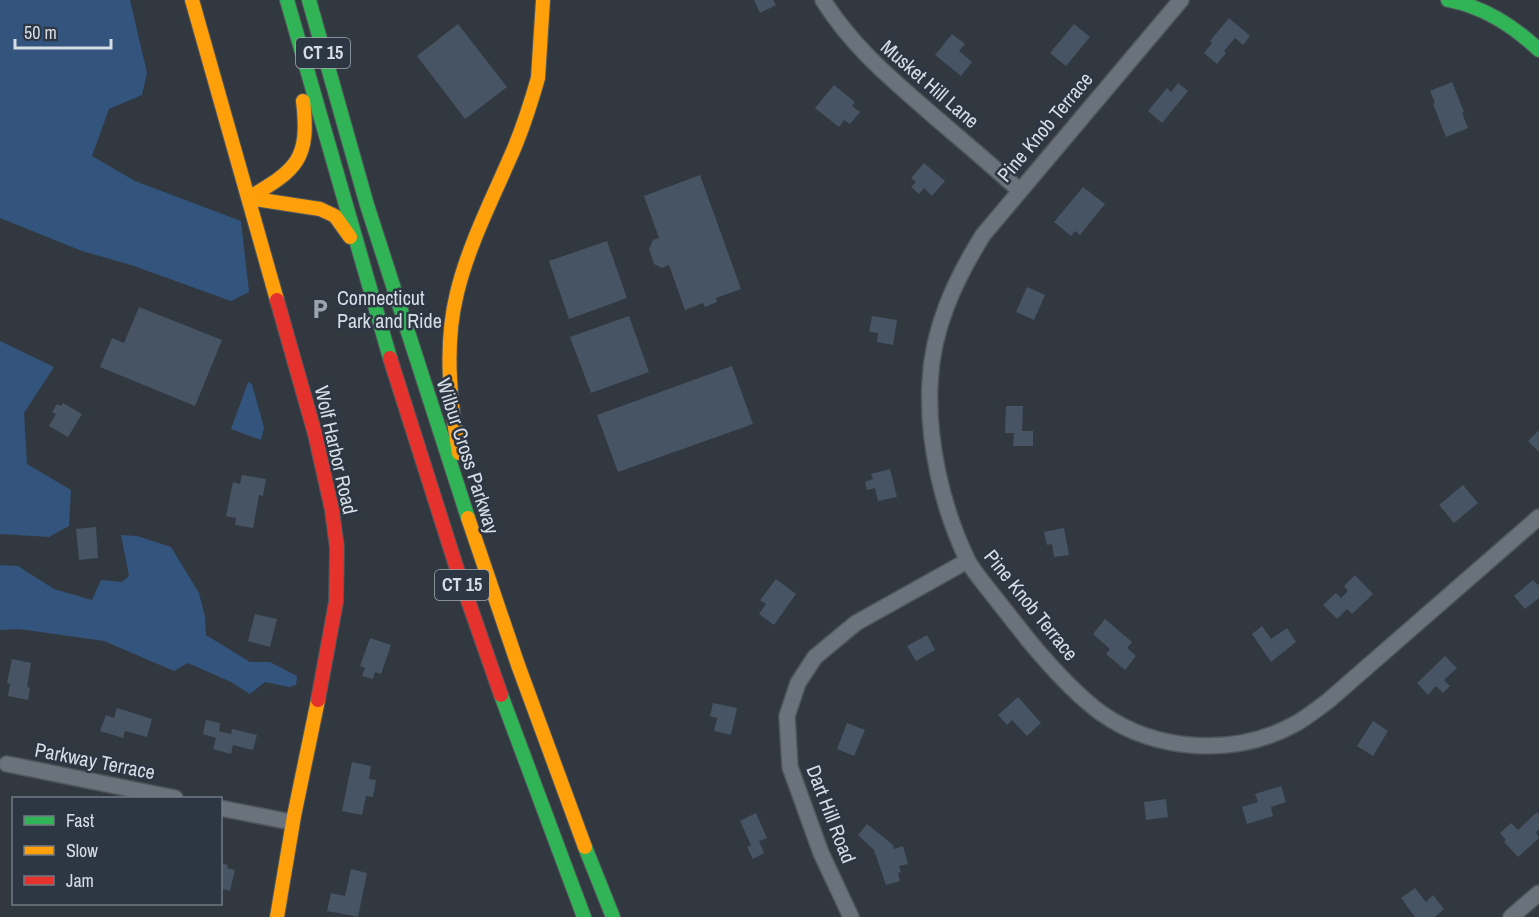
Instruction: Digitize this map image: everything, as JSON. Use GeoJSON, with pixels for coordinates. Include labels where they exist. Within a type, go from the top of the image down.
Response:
{"type":"FeatureCollection","features":[{"type":"Feature","properties":{"kind":"main road","name":"Wolf Harbor Road"},"geometry":{"type":"LineString","coordinates":[[192,0],[315,434],[328,486],[336,547],[338,587],[332,634],[291,822],[277,917]]}},
{"type":"Feature","properties":{"kind":"main road","name":"CT 15"},"geometry":{"type":"LineString","coordinates":[[287,0],[357,247],[429,485],[551,832],[585,917]]}},
{"type":"Feature","properties":{"kind":"main road","name":"Wilbur Cross Parkway"},"geometry":{"type":"LineString","coordinates":[[309,0],[337,107],[378,242],[473,534],[582,841],[613,917]]}},
{"type":"Feature","properties":{"kind":"main road"},"geometry":{"type":"LineString","coordinates":[[316,0],[337,107]]}},
{"type":"Feature","properties":{"kind":"main road"},"geometry":{"type":"LineString","coordinates":[[473,534],[456,441],[451,354],[453,312],[460,280],[538,78],[543,0]]}},
{"type":"Feature","properties":{"kind":"main road"},"geometry":{"type":"LineString","coordinates":[[1448,0],[1493,15],[1523,34],[1539,50]]}},
{"type":"Feature","properties":{"kind":"main road"},"geometry":{"type":"LineString","coordinates":[[248,198],[285,175],[303,152],[306,142],[306,125],[297,74],[297,37]]}},
{"type":"Feature","properties":{"kind":"main road"},"geometry":{"type":"LineString","coordinates":[[248,198],[312,207],[329,212],[342,224],[357,247]]}},
{"type":"Feature","properties":{"kind":"street","name":"Musket Hill Lane"},"geometry":{"type":"LineString","coordinates":[[823,0],[848,36],[878,67],[1019,190]]}},
{"type":"Feature","properties":{"kind":"street","name":"Pine Knob Terrace"},"geometry":{"type":"LineString","coordinates":[[1181,0],[983,235],[963,267],[935,338],[930,383],[933,440],[940,490],[967,561],[1049,665],[1099,712],[1148,737],[1199,746],[1226,745],[1251,742],[1294,724],[1328,701],[1539,517]]}},
{"type":"Feature","properties":{"kind":"street","name":"Dart Hill Road"},"geometry":{"type":"LineString","coordinates":[[851,917],[821,853],[790,766],[788,716],[798,683],[815,657],[856,623],[967,561]]}},
{"type":"Feature","properties":{"kind":"street","name":"Parkway Terrace"},"geometry":{"type":"LineString","coordinates":[[7,764],[170,797]]}},
{"type":"Feature","properties":{"kind":"street"},"geometry":{"type":"LineString","coordinates":[[222,808],[291,822]]}},
{"type":"Feature","properties":{"kind":"street"},"geometry":{"type":"LineString","coordinates":[[1511,917],[1539,893]]}},
{"type":"Feature","properties":{"kind":"shaded area"},"geometry":{"type":"Polygon","coordinates":[[[0,0],[130,0],[147,73],[142,95],[109,109],[92,156],[135,181],[241,221],[249,292],[231,301],[131,265],[82,251],[0,218],[0,0]]]}},
{"type":"Feature","properties":{"kind":"shaded area"},"geometry":{"type":"Polygon","coordinates":[[[0,341],[54,367],[24,413],[27,464],[71,490],[69,526],[49,537],[0,534],[0,341]]]}},
{"type":"Feature","properties":{"kind":"shaded area"},"geometry":{"type":"Polygon","coordinates":[[[248,382],[252,384],[264,428],[261,440],[231,429],[248,382]]]}},
{"type":"Feature","properties":{"kind":"shaded area"},"geometry":{"type":"Polygon","coordinates":[[[121,535],[137,536],[171,547],[199,593],[205,617],[206,635],[250,662],[270,662],[297,676],[296,685],[289,687],[265,682],[250,694],[231,682],[188,663],[174,671],[104,641],[19,629],[0,630],[0,565],[18,566],[54,589],[92,600],[101,580],[122,582],[129,576],[121,535]]]}},
{"type":"Feature","properties":{"kind":"building"},"geometry":{"type":"Polygon","coordinates":[[[754,0],[773,0],[776,5],[760,13],[754,0]]]}},
{"type":"Feature","properties":{"kind":"building"},"geometry":{"type":"Polygon","coordinates":[[[1229,18],[1250,36],[1243,45],[1235,38],[1217,64],[1204,53],[1212,43],[1210,41],[1229,18]]]}},
{"type":"Feature","properties":{"kind":"building"},"geometry":{"type":"Polygon","coordinates":[[[458,24],[507,87],[465,119],[417,56],[458,24]]]}},
{"type":"Feature","properties":{"kind":"building"},"geometry":{"type":"Polygon","coordinates":[[[1074,24],[1090,37],[1066,66],[1050,53],[1074,24]]]}},
{"type":"Feature","properties":{"kind":"building"},"geometry":{"type":"Polygon","coordinates":[[[952,34],[965,44],[959,51],[972,62],[961,76],[935,55],[952,34]]]}},
{"type":"Feature","properties":{"kind":"building"},"geometry":{"type":"Polygon","coordinates":[[[1452,82],[1468,128],[1446,137],[1430,91],[1452,82]]]}},
{"type":"Feature","properties":{"kind":"building"},"geometry":{"type":"Polygon","coordinates":[[[1178,83],[1188,91],[1162,123],[1148,111],[1167,88],[1171,92],[1178,83]]]}},
{"type":"Feature","properties":{"kind":"building"},"geometry":{"type":"Polygon","coordinates":[[[834,85],[855,102],[852,106],[860,112],[850,124],[844,120],[839,127],[815,108],[834,85]]]}},
{"type":"Feature","properties":{"kind":"building"},"geometry":{"type":"Polygon","coordinates":[[[924,163],[945,181],[932,196],[924,188],[919,194],[911,187],[916,182],[911,178],[924,163]]]}},
{"type":"Feature","properties":{"kind":"building"},"geometry":{"type":"Polygon","coordinates":[[[700,175],[741,289],[716,298],[717,302],[705,307],[703,303],[685,310],[669,265],[662,268],[654,264],[649,249],[653,240],[659,238],[644,196],[700,175]]]}},
{"type":"Feature","properties":{"kind":"building"},"geometry":{"type":"Polygon","coordinates":[[[1083,187],[1105,204],[1080,235],[1075,231],[1071,236],[1054,222],[1083,187]]]}},
{"type":"Feature","properties":{"kind":"building"},"geometry":{"type":"Polygon","coordinates":[[[607,241],[627,298],[569,319],[549,261],[607,241]]]}},
{"type":"Feature","properties":{"kind":"building"},"geometry":{"type":"Polygon","coordinates":[[[1027,287],[1045,295],[1034,320],[1016,312],[1027,287]]]}},
{"type":"Feature","properties":{"kind":"building"},"geometry":{"type":"Polygon","coordinates":[[[139,307],[222,340],[195,406],[100,367],[112,338],[124,343],[139,307]]]}},
{"type":"Feature","properties":{"kind":"building"},"geometry":{"type":"Polygon","coordinates":[[[629,316],[649,372],[591,393],[570,337],[629,316]]]}},
{"type":"Feature","properties":{"kind":"building"},"geometry":{"type":"Polygon","coordinates":[[[872,316],[897,320],[893,345],[877,342],[878,333],[869,332],[872,316]]]}},
{"type":"Feature","properties":{"kind":"building"},"geometry":{"type":"Polygon","coordinates":[[[732,366],[753,424],[618,472],[597,415],[732,366]]]}},
{"type":"Feature","properties":{"kind":"building"},"geometry":{"type":"Polygon","coordinates":[[[63,403],[82,414],[68,437],[49,426],[56,414],[52,412],[57,404],[61,406],[63,403]]]}},
{"type":"Feature","properties":{"kind":"building"},"geometry":{"type":"Polygon","coordinates":[[[1006,406],[1023,406],[1022,431],[1033,431],[1033,446],[1013,446],[1014,433],[1005,433],[1006,406]]]}},
{"type":"Feature","properties":{"kind":"building"},"geometry":{"type":"Polygon","coordinates":[[[1539,430],[1539,452],[1528,441],[1539,430]]]}},
{"type":"Feature","properties":{"kind":"building"},"geometry":{"type":"Polygon","coordinates":[[[890,469],[897,497],[878,501],[875,488],[867,490],[865,482],[873,479],[871,474],[890,469]]]}},
{"type":"Feature","properties":{"kind":"building"},"geometry":{"type":"Polygon","coordinates":[[[242,475],[266,479],[263,496],[259,495],[253,528],[235,525],[236,518],[226,516],[233,482],[240,484],[242,475]]]}},
{"type":"Feature","properties":{"kind":"building"},"geometry":{"type":"Polygon","coordinates":[[[1463,485],[1478,503],[1454,523],[1439,505],[1463,485]]]}},
{"type":"Feature","properties":{"kind":"building"},"geometry":{"type":"Polygon","coordinates":[[[96,527],[98,558],[79,560],[76,529],[96,527]]]}},
{"type":"Feature","properties":{"kind":"building"},"geometry":{"type":"Polygon","coordinates":[[[1064,528],[1069,555],[1054,557],[1052,544],[1047,545],[1044,532],[1064,528]]]}},
{"type":"Feature","properties":{"kind":"building"},"geometry":{"type":"Polygon","coordinates":[[[1355,575],[1373,594],[1352,614],[1347,609],[1337,619],[1323,605],[1336,593],[1341,598],[1348,591],[1344,586],[1355,575]]]}},
{"type":"Feature","properties":{"kind":"building"},"geometry":{"type":"Polygon","coordinates":[[[776,579],[796,594],[774,625],[759,614],[766,604],[760,600],[776,579]]]}},
{"type":"Feature","properties":{"kind":"building"},"geometry":{"type":"Polygon","coordinates":[[[1533,580],[1539,584],[1539,598],[1525,609],[1514,596],[1533,580]]]}},
{"type":"Feature","properties":{"kind":"building"},"geometry":{"type":"Polygon","coordinates":[[[255,614],[277,619],[270,647],[248,641],[255,614]]]}},
{"type":"Feature","properties":{"kind":"building"},"geometry":{"type":"Polygon","coordinates":[[[1105,619],[1132,642],[1127,648],[1136,656],[1125,670],[1106,654],[1110,649],[1093,634],[1105,619]]]}},
{"type":"Feature","properties":{"kind":"building"},"geometry":{"type":"Polygon","coordinates":[[[1262,626],[1271,639],[1287,628],[1296,642],[1271,662],[1252,634],[1262,626]]]}},
{"type":"Feature","properties":{"kind":"building"},"geometry":{"type":"Polygon","coordinates":[[[927,635],[935,650],[916,661],[907,646],[927,635]]]}},
{"type":"Feature","properties":{"kind":"building"},"geometry":{"type":"Polygon","coordinates":[[[370,638],[391,645],[381,674],[375,672],[373,679],[362,676],[365,668],[360,666],[370,638]]]}},
{"type":"Feature","properties":{"kind":"building"},"geometry":{"type":"Polygon","coordinates":[[[1445,656],[1457,668],[1444,680],[1450,686],[1443,693],[1436,686],[1428,695],[1417,683],[1445,656]]]}},
{"type":"Feature","properties":{"kind":"building"},"geometry":{"type":"Polygon","coordinates":[[[12,659],[31,663],[27,687],[30,688],[28,700],[8,696],[10,684],[7,683],[12,659]]]}},
{"type":"Feature","properties":{"kind":"building"},"geometry":{"type":"Polygon","coordinates":[[[1018,697],[1041,723],[1027,736],[1012,720],[1007,725],[998,715],[1018,697]]]}},
{"type":"Feature","properties":{"kind":"building"},"geometry":{"type":"Polygon","coordinates":[[[713,703],[737,708],[731,735],[714,731],[717,718],[710,716],[713,703]]]}},
{"type":"Feature","properties":{"kind":"building"},"geometry":{"type":"Polygon","coordinates":[[[117,708],[152,719],[147,737],[125,731],[123,738],[100,731],[106,715],[114,718],[117,708]]]}},
{"type":"Feature","properties":{"kind":"building"},"geometry":{"type":"Polygon","coordinates":[[[206,720],[220,723],[219,731],[231,734],[232,729],[257,735],[253,750],[233,745],[231,754],[213,749],[216,738],[203,734],[206,720]]]}},
{"type":"Feature","properties":{"kind":"building"},"geometry":{"type":"Polygon","coordinates":[[[1373,721],[1388,731],[1373,756],[1357,746],[1373,721]]]}},
{"type":"Feature","properties":{"kind":"building"},"geometry":{"type":"Polygon","coordinates":[[[847,723],[865,730],[854,756],[837,749],[847,723]]]}},
{"type":"Feature","properties":{"kind":"building"},"geometry":{"type":"Polygon","coordinates":[[[352,762],[371,766],[369,779],[376,780],[373,797],[366,796],[362,815],[342,811],[352,762]]]}},
{"type":"Feature","properties":{"kind":"building"},"geometry":{"type":"Polygon","coordinates":[[[1281,786],[1286,802],[1271,807],[1273,816],[1247,824],[1242,807],[1258,802],[1255,794],[1281,786]]]}},
{"type":"Feature","properties":{"kind":"building"},"geometry":{"type":"Polygon","coordinates":[[[1166,799],[1168,817],[1146,820],[1144,802],[1166,799]]]}},
{"type":"Feature","properties":{"kind":"building"},"geometry":{"type":"Polygon","coordinates":[[[1537,812],[1539,830],[1536,832],[1539,838],[1518,857],[1504,842],[1506,840],[1500,833],[1511,823],[1518,830],[1537,812]]]}},
{"type":"Feature","properties":{"kind":"building"},"geometry":{"type":"Polygon","coordinates":[[[756,813],[767,838],[759,841],[764,853],[753,859],[747,847],[751,845],[740,821],[756,813]]]}},
{"type":"Feature","properties":{"kind":"building"},"geometry":{"type":"Polygon","coordinates":[[[867,824],[893,845],[894,849],[903,846],[908,864],[899,866],[900,881],[886,885],[874,850],[858,835],[867,824]]]}},
{"type":"Feature","properties":{"kind":"building"},"geometry":{"type":"Polygon","coordinates":[[[222,864],[235,870],[230,891],[222,889],[222,864]]]}},
{"type":"Feature","properties":{"kind":"building"},"geometry":{"type":"Polygon","coordinates":[[[351,869],[367,873],[358,917],[327,911],[331,893],[345,896],[351,869]]]}},
{"type":"Feature","properties":{"kind":"building"},"geometry":{"type":"Polygon","coordinates":[[[1415,888],[1426,902],[1433,895],[1444,909],[1435,917],[1415,917],[1401,898],[1415,888]]]}},
{"type":"Feature","properties":{"kind":"traffic: fast"},"geometry":{"type":"LineString","coordinates":[[287,0],[390,358]]}},
{"type":"Feature","properties":{"kind":"traffic: fast"},"geometry":{"type":"LineString","coordinates":[[309,0],[367,205],[468,518]]}},
{"type":"Feature","properties":{"kind":"traffic: fast"},"geometry":{"type":"LineString","coordinates":[[1448,0],[1474,7],[1497,18],[1539,50]]}},
{"type":"Feature","properties":{"kind":"traffic: fast"},"geometry":{"type":"LineString","coordinates":[[501,695],[584,917]]}},
{"type":"Feature","properties":{"kind":"traffic: fast"},"geometry":{"type":"LineString","coordinates":[[585,847],[613,917]]}},
{"type":"Feature","properties":{"kind":"traffic: slow"},"geometry":{"type":"LineString","coordinates":[[192,0],[277,300]]}},
{"type":"Feature","properties":{"kind":"traffic: slow"},"geometry":{"type":"LineString","coordinates":[[538,78],[543,0]]}},
{"type":"Feature","properties":{"kind":"traffic: slow"},"geometry":{"type":"LineString","coordinates":[[459,453],[450,373],[451,333],[457,293],[473,242],[521,130],[538,78]]}},
{"type":"Feature","properties":{"kind":"traffic: slow"},"geometry":{"type":"LineString","coordinates":[[248,198],[278,179],[296,161],[302,150],[304,137],[303,101]]}},
{"type":"Feature","properties":{"kind":"traffic: slow"},"geometry":{"type":"LineString","coordinates":[[248,198],[320,209],[335,216],[350,237]]}},
{"type":"Feature","properties":{"kind":"traffic: slow"},"geometry":{"type":"LineString","coordinates":[[468,518],[518,665],[585,847]]}},
{"type":"Feature","properties":{"kind":"traffic: slow"},"geometry":{"type":"LineString","coordinates":[[277,917],[294,816],[318,700]]}},
{"type":"Feature","properties":{"kind":"traffic: jam"},"geometry":{"type":"LineString","coordinates":[[277,300],[315,434],[332,510],[337,548],[336,602],[318,700]]}},
{"type":"Feature","properties":{"kind":"traffic: jam"},"geometry":{"type":"LineString","coordinates":[[390,358],[456,566],[501,695]]}},
{"type":"Feature","properties":{"kind":"place","name":"Connecticut Park and Ride"},"geometry":{"type":"Point","coordinates":[320,309]}}]}
